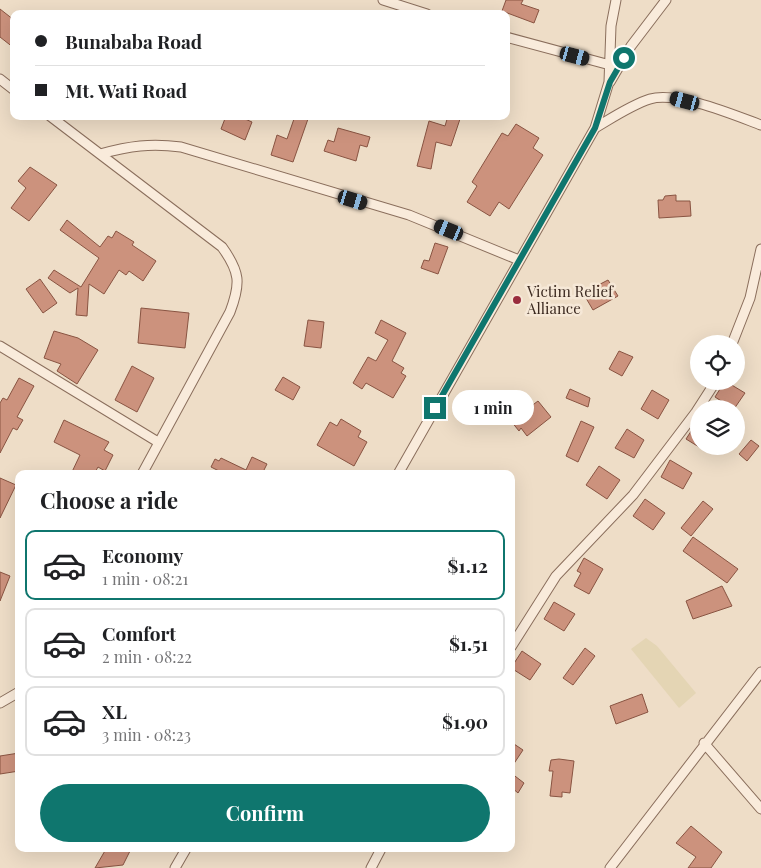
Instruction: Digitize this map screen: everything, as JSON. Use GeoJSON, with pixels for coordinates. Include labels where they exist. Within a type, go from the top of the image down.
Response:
{"type":"FeatureCollection","features":[{"type":"Feature","properties":{"kind":"street"},"geometry":{"type":"LineString","coordinates":[[383,0],[414,10]]}},
{"type":"Feature","properties":{"kind":"street"},"geometry":{"type":"LineString","coordinates":[[610,82],[611,26],[616,0]]}},
{"type":"Feature","properties":{"kind":"street"},"geometry":{"type":"LineString","coordinates":[[400,470],[595,128],[610,82],[631,46],[666,0]]}},
{"type":"Feature","properties":{"kind":"street"},"geometry":{"type":"LineString","coordinates":[[510,38],[610,65]]}},
{"type":"Feature","properties":{"kind":"street"},"geometry":{"type":"LineString","coordinates":[[595,128],[650,99],[670,97],[728,113],[761,125]]}},
{"type":"Feature","properties":{"kind":"street"},"geometry":{"type":"LineString","coordinates":[[55,120],[222,247],[235,265],[237,285],[230,312],[144,470]]}},
{"type":"Feature","properties":{"kind":"street"},"geometry":{"type":"LineString","coordinates":[[100,154],[130,146],[154,144],[181,148],[409,215],[519,260]]}},
{"type":"Feature","properties":{"kind":"street"},"geometry":{"type":"LineString","coordinates":[[736,335],[750,298],[761,248]]}},
{"type":"Feature","properties":{"kind":"street"},"geometry":{"type":"LineString","coordinates":[[0,346],[158,442]]}},
{"type":"Feature","properties":{"kind":"street"},"geometry":{"type":"LineString","coordinates":[[515,641],[556,576],[633,495],[693,416],[710,390]]}},
{"type":"Feature","properties":{"kind":"street"},"geometry":{"type":"LineString","coordinates":[[610,868],[704,743],[761,672]]}},
{"type":"Feature","properties":{"kind":"street"},"geometry":{"type":"LineString","coordinates":[[0,703],[15,694]]}},
{"type":"Feature","properties":{"kind":"street"},"geometry":{"type":"LineString","coordinates":[[704,743],[761,810]]}},
{"type":"Feature","properties":{"kind":"street"},"geometry":{"type":"LineString","coordinates":[[175,868],[184,852]]}},
{"type":"Feature","properties":{"kind":"street"},"geometry":{"type":"LineString","coordinates":[[371,868],[379,852]]}},
{"type":"Feature","properties":{"kind":"shaded area"},"geometry":{"type":"Polygon","coordinates":[[[646,638],[657,646],[696,693],[679,708],[631,649],[646,638]]]}},
{"type":"Feature","properties":{"kind":"building"},"geometry":{"type":"Polygon","coordinates":[[[506,0],[523,0],[521,4],[539,10],[534,23],[510,14],[510,10],[502,10],[506,0]]]}},
{"type":"Feature","properties":{"kind":"building"},"geometry":{"type":"Polygon","coordinates":[[[0,9],[10,17],[10,45],[0,37],[0,9]]]}},
{"type":"Feature","properties":{"kind":"building"},"geometry":{"type":"Polygon","coordinates":[[[224,120],[247,120],[252,122],[245,140],[221,129],[224,120]]]}},
{"type":"Feature","properties":{"kind":"building"},"geometry":{"type":"Polygon","coordinates":[[[294,120],[308,120],[293,162],[271,155],[277,135],[287,139],[294,120]]]}},
{"type":"Feature","properties":{"kind":"building"},"geometry":{"type":"Polygon","coordinates":[[[447,120],[460,120],[451,146],[436,142],[431,169],[417,166],[429,121],[445,126],[447,120]]]}},
{"type":"Feature","properties":{"kind":"building"},"geometry":{"type":"Polygon","coordinates":[[[516,124],[539,138],[533,148],[543,155],[509,209],[499,202],[490,216],[467,202],[477,186],[472,182],[502,133],[508,136],[516,124]]]}},
{"type":"Feature","properties":{"kind":"building"},"geometry":{"type":"Polygon","coordinates":[[[338,128],[370,137],[367,147],[360,145],[356,161],[324,151],[328,140],[334,142],[338,128]]]}},
{"type":"Feature","properties":{"kind":"building"},"geometry":{"type":"Polygon","coordinates":[[[30,167],[57,185],[29,221],[11,208],[26,188],[18,181],[30,167]]]}},
{"type":"Feature","properties":{"kind":"building"},"geometry":{"type":"Polygon","coordinates":[[[676,195],[676,201],[690,201],[691,216],[659,218],[658,200],[663,200],[665,196],[676,195]]]}},
{"type":"Feature","properties":{"kind":"building"},"geometry":{"type":"Polygon","coordinates":[[[67,220],[100,247],[108,236],[112,238],[116,231],[134,242],[132,245],[156,261],[143,281],[129,271],[126,275],[119,270],[104,294],[89,284],[87,316],[76,315],[78,288],[70,293],[48,278],[54,270],[81,287],[99,258],[60,230],[67,220]]]}},
{"type":"Feature","properties":{"kind":"building"},"geometry":{"type":"Polygon","coordinates":[[[435,243],[448,247],[438,274],[421,268],[424,260],[429,261],[435,243]]]}},
{"type":"Feature","properties":{"kind":"building"},"geometry":{"type":"Polygon","coordinates":[[[40,279],[57,303],[43,313],[26,289],[40,279]]]}},
{"type":"Feature","properties":{"kind":"building"},"geometry":{"type":"Polygon","coordinates":[[[608,280],[618,296],[593,310],[583,293],[608,280]]]}},
{"type":"Feature","properties":{"kind":"building"},"geometry":{"type":"Polygon","coordinates":[[[141,308],[189,313],[185,348],[138,343],[141,308]]]}},
{"type":"Feature","properties":{"kind":"building"},"geometry":{"type":"Polygon","coordinates":[[[308,320],[324,322],[321,348],[304,346],[308,320]]]}},
{"type":"Feature","properties":{"kind":"building"},"geometry":{"type":"Polygon","coordinates":[[[381,320],[406,333],[392,361],[404,368],[401,373],[406,376],[393,398],[366,383],[362,389],[353,383],[368,357],[376,361],[388,340],[375,333],[381,320]]]}},
{"type":"Feature","properties":{"kind":"building"},"geometry":{"type":"Polygon","coordinates":[[[54,331],[78,338],[98,350],[77,384],[57,371],[61,364],[44,358],[54,331]]]}},
{"type":"Feature","properties":{"kind":"building"},"geometry":{"type":"Polygon","coordinates":[[[619,351],[633,357],[622,376],[609,369],[619,351]]]}},
{"type":"Feature","properties":{"kind":"building"},"geometry":{"type":"Polygon","coordinates":[[[132,366],[154,378],[137,412],[115,400],[132,366]]]}},
{"type":"Feature","properties":{"kind":"building"},"geometry":{"type":"Polygon","coordinates":[[[283,377],[300,387],[293,400],[275,390],[283,377]]]}},
{"type":"Feature","properties":{"kind":"building"},"geometry":{"type":"Polygon","coordinates":[[[19,378],[34,386],[17,417],[23,420],[17,430],[13,428],[0,453],[0,403],[3,398],[7,400],[19,378]]]}},
{"type":"Feature","properties":{"kind":"building"},"geometry":{"type":"Polygon","coordinates":[[[570,389],[590,398],[588,407],[566,398],[570,389]]]}},
{"type":"Feature","properties":{"kind":"building"},"geometry":{"type":"Polygon","coordinates":[[[652,390],[669,400],[658,419],[641,409],[652,390]]]}},
{"type":"Feature","properties":{"kind":"building"},"geometry":{"type":"Polygon","coordinates":[[[719,390],[740,390],[745,393],[740,400],[720,400],[715,397],[719,390]]]}},
{"type":"Feature","properties":{"kind":"building"},"geometry":{"type":"Polygon","coordinates":[[[538,401],[551,417],[527,436],[521,428],[519,431],[511,421],[516,417],[515,414],[524,407],[526,410],[538,401]]]}},
{"type":"Feature","properties":{"kind":"building"},"geometry":{"type":"Polygon","coordinates":[[[341,419],[361,431],[358,437],[367,442],[354,466],[317,445],[330,422],[337,426],[341,419]]]}},
{"type":"Feature","properties":{"kind":"building"},"geometry":{"type":"Polygon","coordinates":[[[64,420],[109,442],[104,450],[113,455],[106,470],[98,467],[96,470],[73,470],[80,455],[54,442],[64,420]]]}},
{"type":"Feature","properties":{"kind":"building"},"geometry":{"type":"Polygon","coordinates":[[[581,421],[594,427],[578,462],[566,456],[581,421]]]}},
{"type":"Feature","properties":{"kind":"building"},"geometry":{"type":"Polygon","coordinates":[[[627,429],[644,440],[634,458],[615,448],[627,429]]]}},
{"type":"Feature","properties":{"kind":"building"},"geometry":{"type":"Polygon","coordinates":[[[690,433],[690,441],[686,439],[690,433]]]}},
{"type":"Feature","properties":{"kind":"building"},"geometry":{"type":"Polygon","coordinates":[[[751,440],[759,446],[747,461],[740,455],[745,455],[745,447],[751,440]]]}},
{"type":"Feature","properties":{"kind":"building"},"geometry":{"type":"Polygon","coordinates":[[[252,457],[267,464],[264,470],[246,470],[252,457]]]}},
{"type":"Feature","properties":{"kind":"building"},"geometry":{"type":"Polygon","coordinates":[[[221,458],[246,470],[217,470],[211,467],[215,459],[219,461],[221,458]]]}},
{"type":"Feature","properties":{"kind":"building"},"geometry":{"type":"Polygon","coordinates":[[[670,460],[692,473],[683,489],[661,477],[670,460]]]}},
{"type":"Feature","properties":{"kind":"building"},"geometry":{"type":"Polygon","coordinates":[[[599,466],[620,480],[607,499],[586,485],[599,466]]]}},
{"type":"Feature","properties":{"kind":"building"},"geometry":{"type":"Polygon","coordinates":[[[0,478],[15,485],[15,487],[0,518],[0,478]]]}},
{"type":"Feature","properties":{"kind":"building"},"geometry":{"type":"Polygon","coordinates":[[[645,499],[665,513],[653,530],[633,516],[645,499]]]}},
{"type":"Feature","properties":{"kind":"building"},"geometry":{"type":"Polygon","coordinates":[[[703,501],[713,509],[691,536],[681,528],[703,501]]]}},
{"type":"Feature","properties":{"kind":"building"},"geometry":{"type":"Polygon","coordinates":[[[693,537],[738,569],[727,583],[683,551],[693,537]]]}},
{"type":"Feature","properties":{"kind":"building"},"geometry":{"type":"Polygon","coordinates":[[[584,558],[603,569],[589,594],[574,586],[581,573],[577,571],[584,558]]]}},
{"type":"Feature","properties":{"kind":"building"},"geometry":{"type":"Polygon","coordinates":[[[0,572],[10,576],[0,601],[0,572]]]}},
{"type":"Feature","properties":{"kind":"building"},"geometry":{"type":"Polygon","coordinates":[[[722,586],[732,606],[693,619],[686,601],[722,586]]]}},
{"type":"Feature","properties":{"kind":"building"},"geometry":{"type":"Polygon","coordinates":[[[554,602],[575,614],[564,631],[544,619],[554,602]]]}},
{"type":"Feature","properties":{"kind":"building"},"geometry":{"type":"Polygon","coordinates":[[[585,648],[595,656],[573,685],[563,678],[585,648]]]}},
{"type":"Feature","properties":{"kind":"building"},"geometry":{"type":"Polygon","coordinates":[[[522,651],[541,664],[530,680],[515,671],[515,662],[522,651]]]}},
{"type":"Feature","properties":{"kind":"building"},"geometry":{"type":"Polygon","coordinates":[[[642,694],[648,712],[616,724],[610,706],[642,694]]]}},
{"type":"Feature","properties":{"kind":"building"},"geometry":{"type":"Polygon","coordinates":[[[515,745],[523,750],[515,762],[515,745]]]}},
{"type":"Feature","properties":{"kind":"building"},"geometry":{"type":"Polygon","coordinates":[[[15,754],[15,772],[0,774],[0,756],[15,754]]]}},
{"type":"Feature","properties":{"kind":"building"},"geometry":{"type":"Polygon","coordinates":[[[551,760],[574,761],[570,793],[562,792],[562,797],[550,796],[553,771],[549,771],[551,760]]]}},
{"type":"Feature","properties":{"kind":"building"},"geometry":{"type":"Polygon","coordinates":[[[515,776],[524,783],[518,793],[515,790],[515,776]]]}},
{"type":"Feature","properties":{"kind":"building"},"geometry":{"type":"Polygon","coordinates":[[[691,826],[722,852],[711,868],[688,868],[696,857],[676,843],[691,826]]]}},
{"type":"Feature","properties":{"kind":"building"},"geometry":{"type":"Polygon","coordinates":[[[104,852],[130,852],[123,865],[95,868],[104,852]]]}},
{"type":"Feature","properties":{"kind":"place","name":"Victim Relief Alliance"},"geometry":{"type":"Point","coordinates":[517,300]}},
{"type":"Feature","properties":{"kind":"route"},"geometry":{"type":"LineString","coordinates":[[435,408],[595,128],[610,82],[624,58]]}}]}
